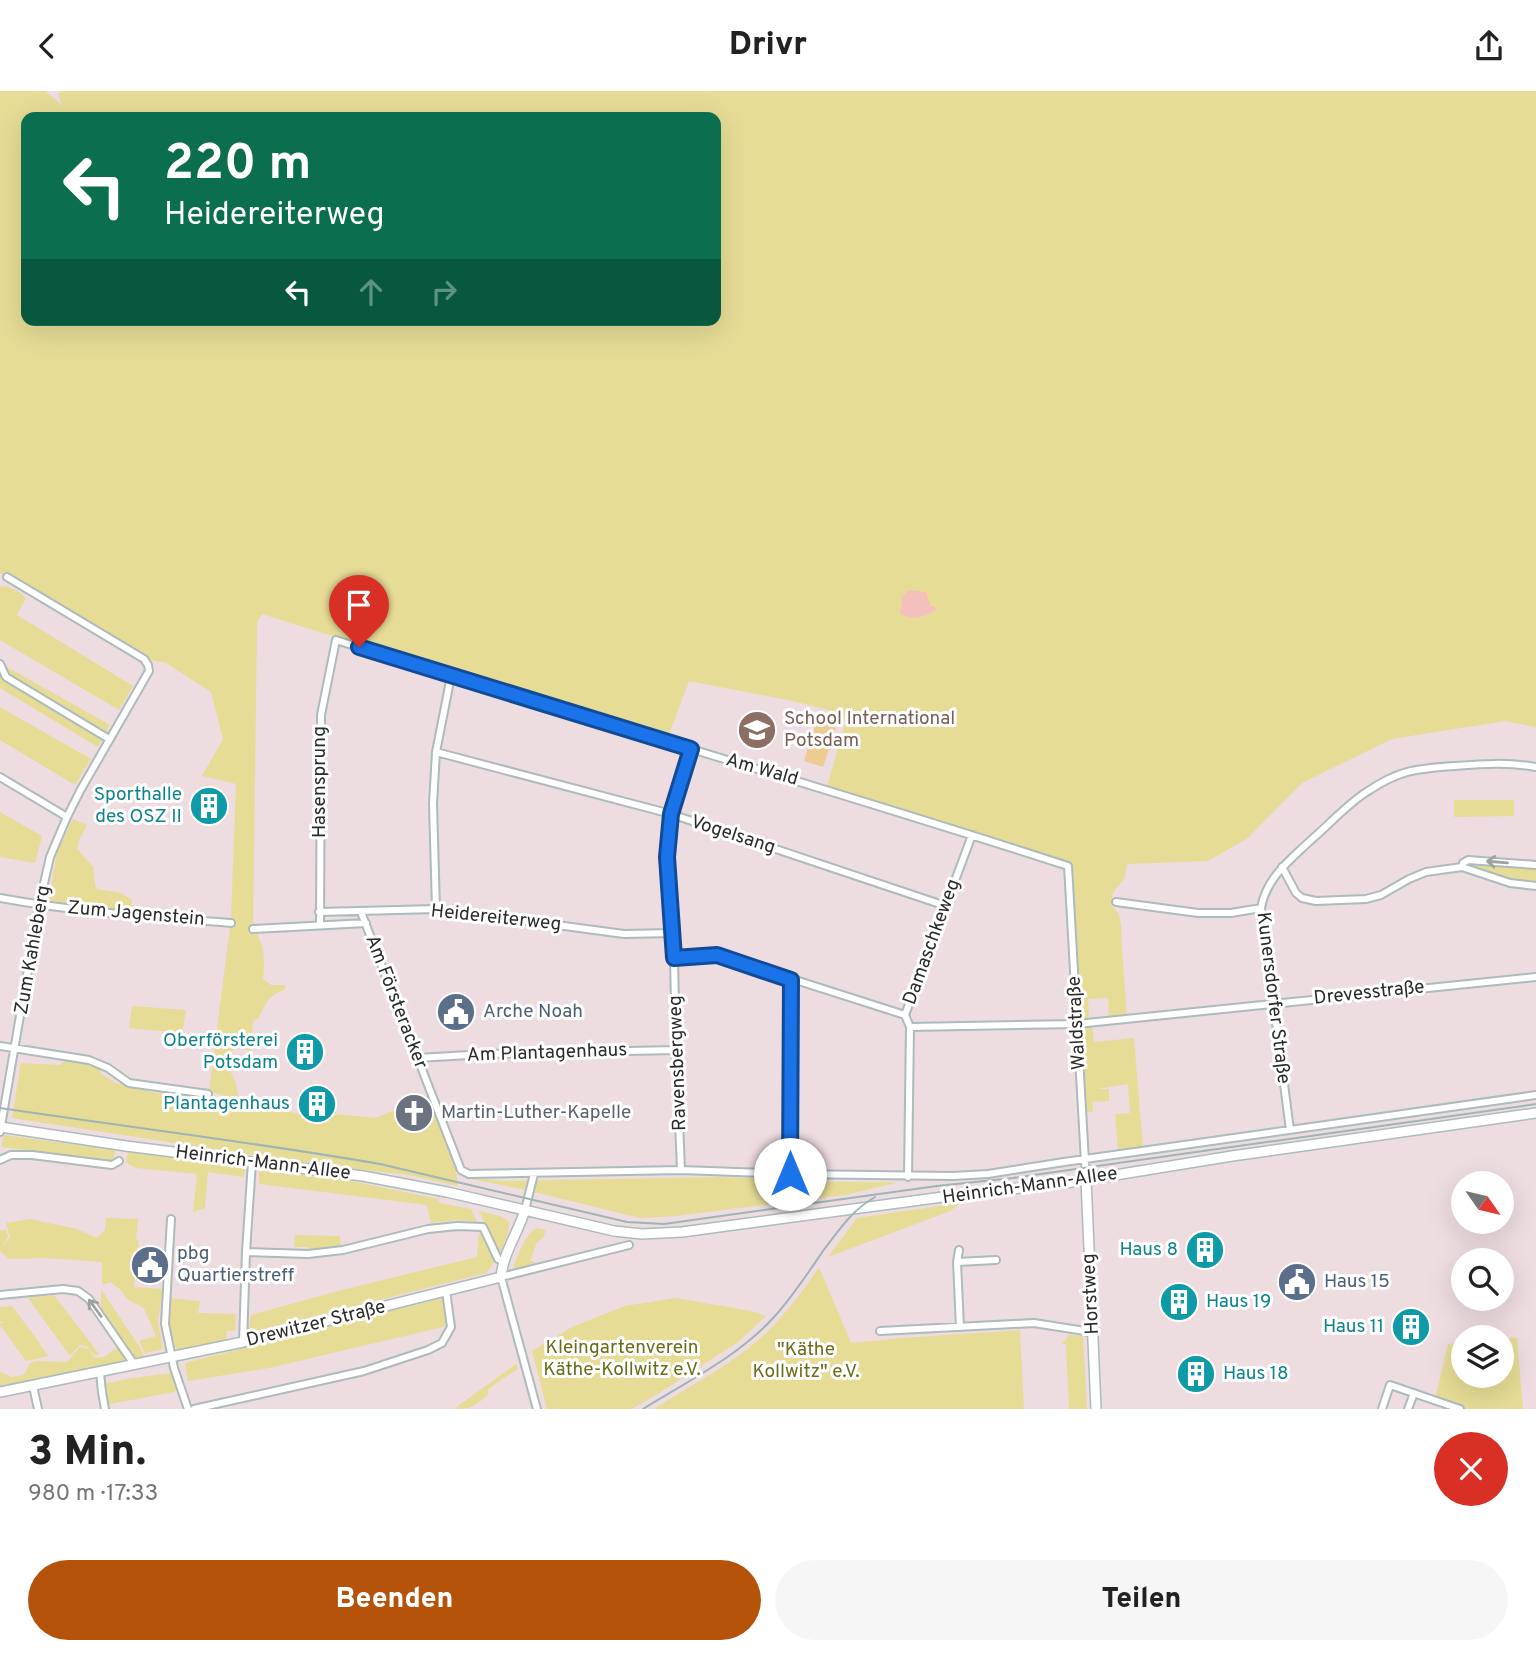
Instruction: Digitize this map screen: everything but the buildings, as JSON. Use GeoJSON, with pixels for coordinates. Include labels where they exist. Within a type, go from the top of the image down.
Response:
{"type":"FeatureCollection","features":[{"type":"Feature","properties":{"kind":"main road","name":"Heinrich-Mann-Allee"},"geometry":{"type":"LineString","coordinates":[[1,1129],[363,1176],[447,1192],[614,1231],[662,1234],[1086,1179],[1536,1113]]}},
{"type":"Feature","properties":{"kind":"main road","name":"Horstweg"},"geometry":{"type":"LineString","coordinates":[[1086,1179],[1096,1409]]}},
{"type":"Feature","properties":{"kind":"main road"},"geometry":{"type":"LineString","coordinates":[[501,1277],[503,1261],[520,1226],[524,1210]]}},
{"type":"Feature","properties":{"kind":"main road","name":"Drewitzer Straße"},"geometry":{"type":"LineString","coordinates":[[0,1392],[243,1342],[501,1277]]}},
{"type":"Feature","properties":{"kind":"street","name":"Zum Kahleberg"},"geometry":{"type":"LineString","coordinates":[[1,1129],[39,905],[50,857],[67,817],[149,671],[144,659],[7,577]]}},
{"type":"Feature","properties":{"kind":"street","name":"Am Wald"},"geometry":{"type":"LineString","coordinates":[[336,640],[827,789],[1068,866]]}},
{"type":"Feature","properties":{"kind":"street","name":"Hasensprung"},"geometry":{"type":"LineString","coordinates":[[320,925],[321,715],[336,640]]}},
{"type":"Feature","properties":{"kind":"street"},"geometry":{"type":"LineString","coordinates":[[0,664],[3,678],[109,739]]}},
{"type":"Feature","properties":{"kind":"street"},"geometry":{"type":"LineString","coordinates":[[436,909],[433,804],[436,752],[451,676]]}},
{"type":"Feature","properties":{"kind":"street","name":"Ravensbergweg"},"geometry":{"type":"LineString","coordinates":[[681,1170],[674,958],[667,857],[671,814],[691,749]]}},
{"type":"Feature","properties":{"kind":"street","name":"Vogelsang"},"geometry":{"type":"LineString","coordinates":[[436,752],[671,814],[946,905]]}},
{"type":"Feature","properties":{"kind":"street","name":"Kunersdorfer Straße"},"geometry":{"type":"LineString","coordinates":[[1290,1130],[1261,908],[1270,883],[1282,867],[1356,799],[1390,778],[1426,768],[1492,764],[1536,767]]}},
{"type":"Feature","properties":{"kind":"street"},"geometry":{"type":"LineString","coordinates":[[0,777],[67,817]]}},
{"type":"Feature","properties":{"kind":"street","name":"Damaschkeweg"},"geometry":{"type":"LineString","coordinates":[[908,1177],[909,1027],[905,1014],[972,835]]}},
{"type":"Feature","properties":{"kind":"street"},"geometry":{"type":"LineString","coordinates":[[1462,867],[1468,860],[1536,865]]}},
{"type":"Feature","properties":{"kind":"street","name":"Waldstraße"},"geometry":{"type":"LineString","coordinates":[[1068,866],[1086,1179]]}},
{"type":"Feature","properties":{"kind":"street"},"geometry":{"type":"LineString","coordinates":[[1282,867],[1296,893],[1302,898],[1316,901],[1366,899],[1381,895],[1426,871],[1462,867],[1510,883],[1536,886]]}},
{"type":"Feature","properties":{"kind":"street","name":"Zum Jagenstein"},"geometry":{"type":"LineString","coordinates":[[0,898],[140,916],[231,923]]}},
{"type":"Feature","properties":{"kind":"street"},"geometry":{"type":"LineString","coordinates":[[1116,902],[1198,913],[1231,913],[1261,908]]}},
{"type":"Feature","properties":{"kind":"street","name":"Heidereiterweg"},"geometry":{"type":"LineString","coordinates":[[319,912],[436,909],[624,934],[672,933]]}},
{"type":"Feature","properties":{"kind":"street","name":"Am Försteracker"},"geometry":{"type":"LineString","coordinates":[[361,912],[461,1170]]}},
{"type":"Feature","properties":{"kind":"street"},"geometry":{"type":"LineString","coordinates":[[253,929],[366,923]]}},
{"type":"Feature","properties":{"kind":"street"},"geometry":{"type":"LineString","coordinates":[[674,958],[717,955],[905,1014]]}},
{"type":"Feature","properties":{"kind":"street","name":"Drevesstraße"},"geometry":{"type":"LineString","coordinates":[[1077,1024],[1536,977]]}},
{"type":"Feature","properties":{"kind":"street"},"geometry":{"type":"LineString","coordinates":[[790,1174],[791,980]]}},
{"type":"Feature","properties":{"kind":"street"},"geometry":{"type":"LineString","coordinates":[[909,1027],[1077,1024]]}},
{"type":"Feature","properties":{"kind":"street"},"geometry":{"type":"LineString","coordinates":[[0,1046],[89,1060],[108,1068],[129,1083],[208,1094]]}},
{"type":"Feature","properties":{"kind":"street","name":"Am Plantagenhaus"},"geometry":{"type":"LineString","coordinates":[[417,1058],[676,1050]]}},
{"type":"Feature","properties":{"kind":"street","name":"Heinrich-Mann-Allee"},"geometry":{"type":"LineString","coordinates":[[461,1170],[470,1174],[681,1170],[953,1177],[1536,1095]]}},
{"type":"Feature","properties":{"kind":"street"},"geometry":{"type":"LineString","coordinates":[[0,1160],[11,1155],[32,1155],[112,1165],[119,1161]]}},
{"type":"Feature","properties":{"kind":"street"},"geometry":{"type":"LineString","coordinates":[[243,1342],[253,1162]]}},
{"type":"Feature","properties":{"kind":"street"},"geometry":{"type":"LineString","coordinates":[[524,1210],[534,1174]]}},
{"type":"Feature","properties":{"kind":"street"},"geometry":{"type":"LineString","coordinates":[[171,1219],[165,1320],[172,1357],[188,1409]]}},
{"type":"Feature","properties":{"kind":"street"},"geometry":{"type":"LineString","coordinates":[[246,1252],[289,1255],[320,1253],[362,1246],[428,1229],[457,1226],[484,1227],[498,1259],[503,1261]]}},
{"type":"Feature","properties":{"kind":"street","name":"Drewitzer Straße"},"geometry":{"type":"LineString","coordinates":[[501,1277],[629,1245]]}},
{"type":"Feature","properties":{"kind":"street"},"geometry":{"type":"LineString","coordinates":[[959,1249],[957,1262],[960,1327]]}},
{"type":"Feature","properties":{"kind":"street"},"geometry":{"type":"LineString","coordinates":[[957,1262],[996,1260]]}},
{"type":"Feature","properties":{"kind":"street"},"geometry":{"type":"LineString","coordinates":[[501,1277],[536,1409]]}},
{"type":"Feature","properties":{"kind":"street"},"geometry":{"type":"LineString","coordinates":[[0,1294],[78,1291],[89,1299],[134,1364]]}},
{"type":"Feature","properties":{"kind":"street"},"geometry":{"type":"LineString","coordinates":[[194,1409],[364,1371],[428,1350],[442,1343],[451,1327],[446,1291]]}},
{"type":"Feature","properties":{"kind":"street"},"geometry":{"type":"LineString","coordinates":[[880,1332],[1034,1323],[1093,1334]]}},
{"type":"Feature","properties":{"kind":"street"},"geometry":{"type":"LineString","coordinates":[[100,1372],[105,1409]]}},
{"type":"Feature","properties":{"kind":"street"},"geometry":{"type":"LineString","coordinates":[[1382,1409],[1390,1385],[1459,1409]]}},
{"type":"Feature","properties":{"kind":"street"},"geometry":{"type":"LineString","coordinates":[[33,1386],[38,1409]]}},
{"type":"Feature","properties":{"kind":"street"},"geometry":{"type":"LineString","coordinates":[[1408,1409],[1414,1394]]}},
{"type":"Feature","properties":{"kind":"green space"},"geometry":{"type":"Polygon","coordinates":[[[0,91],[45,91],[62,105],[58,93],[62,91],[1536,91],[1536,727],[1505,721],[1392,739],[1302,783],[1248,838],[1208,861],[1127,864],[1125,877],[1113,893],[1111,905],[1119,914],[1121,925],[1127,1017],[1109,1019],[1108,998],[1088,999],[1089,1021],[1078,1022],[1070,866],[827,787],[846,720],[833,711],[689,681],[667,740],[262,614],[257,623],[253,928],[263,952],[263,979],[271,985],[286,985],[284,990],[270,998],[258,1019],[253,1021],[250,1053],[243,1047],[233,1050],[229,1068],[239,1101],[209,1091],[231,920],[236,784],[202,776],[223,739],[211,692],[166,663],[144,659],[0,573],[0,91]]]}},
{"type":"Feature","properties":{"kind":"green space"},"geometry":{"type":"Polygon","coordinates":[[[6,586],[26,598],[17,615],[133,686],[119,710],[0,640],[0,587],[6,586]]]}},
{"type":"Feature","properties":{"kind":"green space"},"geometry":{"type":"Polygon","coordinates":[[[0,663],[110,725],[98,747],[0,688],[0,663]]]}},
{"type":"Feature","properties":{"kind":"green space"},"geometry":{"type":"Polygon","coordinates":[[[0,707],[91,759],[75,785],[0,740],[0,707]]]}},
{"type":"Feature","properties":{"kind":"green space"},"geometry":{"type":"Polygon","coordinates":[[[1454,800],[1514,800],[1514,816],[1454,817],[1454,800]]]}},
{"type":"Feature","properties":{"kind":"green space"},"geometry":{"type":"Polygon","coordinates":[[[0,812],[42,836],[35,863],[0,857],[0,812]]]}},
{"type":"Feature","properties":{"kind":"green space"},"geometry":{"type":"Polygon","coordinates":[[[73,819],[87,825],[77,849],[93,867],[97,889],[121,893],[132,900],[132,911],[87,908],[49,900],[57,852],[73,819]]]}},
{"type":"Feature","properties":{"kind":"green space"},"geometry":{"type":"Polygon","coordinates":[[[1470,863],[1536,868],[1536,881],[1512,881],[1469,868],[1470,863]]]}},
{"type":"Feature","properties":{"kind":"green space"},"geometry":{"type":"Polygon","coordinates":[[[132,1006],[186,1010],[181,1041],[171,1040],[171,1032],[129,1028],[132,1006]]]}},
{"type":"Feature","properties":{"kind":"green space"},"geometry":{"type":"Polygon","coordinates":[[[1092,1023],[1094,1042],[1134,1038],[1143,1148],[1118,1151],[1115,1114],[1130,1113],[1128,1084],[1096,1089],[1109,1089],[1109,1101],[1092,1102],[1093,1112],[1084,1113],[1078,1025],[1092,1023]]]}},
{"type":"Feature","properties":{"kind":"green space"},"geometry":{"type":"Polygon","coordinates":[[[65,1061],[101,1067],[101,1074],[119,1085],[122,1080],[137,1088],[147,1088],[149,1092],[207,1100],[208,1096],[233,1107],[246,1109],[260,1104],[302,1115],[334,1114],[376,1118],[428,1095],[455,1163],[458,1186],[409,1175],[304,1163],[12,1118],[21,1063],[60,1065],[65,1061]]]}},
{"type":"Feature","properties":{"kind":"green space"},"geometry":{"type":"Polygon","coordinates":[[[3,1135],[115,1150],[113,1162],[2,1147],[3,1135]]]}},
{"type":"Feature","properties":{"kind":"green space"},"geometry":{"type":"Polygon","coordinates":[[[128,1152],[245,1167],[244,1177],[208,1172],[205,1208],[193,1212],[197,1174],[136,1168],[126,1163],[128,1152]]]}},
{"type":"Feature","properties":{"kind":"green space"},"geometry":{"type":"Polygon","coordinates":[[[259,1169],[347,1180],[438,1199],[440,1203],[471,1209],[477,1222],[456,1220],[431,1223],[427,1205],[259,1184],[259,1169]]]}},
{"type":"Feature","properties":{"kind":"green space"},"geometry":{"type":"Polygon","coordinates":[[[462,1177],[505,1181],[719,1177],[895,1183],[845,1195],[640,1218],[462,1177]]]}},
{"type":"Feature","properties":{"kind":"green space"},"geometry":{"type":"Polygon","coordinates":[[[961,1203],[950,1211],[828,1257],[857,1218],[961,1203]]]}},
{"type":"Feature","properties":{"kind":"green space"},"geometry":{"type":"Polygon","coordinates":[[[479,1211],[509,1221],[502,1248],[486,1273],[248,1333],[251,1315],[477,1257],[479,1234],[488,1230],[479,1211]]]}},
{"type":"Feature","properties":{"kind":"green space"},"geometry":{"type":"Polygon","coordinates":[[[106,1218],[138,1219],[136,1240],[139,1241],[134,1287],[163,1289],[158,1322],[163,1349],[145,1353],[139,1341],[156,1336],[144,1308],[127,1299],[121,1290],[110,1282],[102,1285],[102,1262],[44,1258],[9,1259],[0,1251],[0,1230],[6,1230],[8,1236],[2,1248],[10,1237],[6,1223],[30,1219],[77,1229],[97,1238],[105,1230],[106,1218]]]}},
{"type":"Feature","properties":{"kind":"green space"},"geometry":{"type":"Polygon","coordinates":[[[537,1228],[546,1230],[543,1238],[537,1242],[530,1261],[534,1261],[534,1266],[515,1270],[514,1265],[523,1244],[537,1228]]]}},
{"type":"Feature","properties":{"kind":"green space"},"geometry":{"type":"Polygon","coordinates":[[[295,1235],[340,1236],[341,1248],[309,1252],[308,1247],[294,1247],[295,1235]]]}},
{"type":"Feature","properties":{"kind":"green space","name":"\"Käthe Kollwitz\" e.V."},"geometry":{"type":"Polygon","coordinates":[[[819,1267],[851,1343],[1020,1330],[1024,1409],[654,1409],[726,1365],[753,1345],[787,1310],[819,1267]]]}},
{"type":"Feature","properties":{"kind":"green space"},"geometry":{"type":"Polygon","coordinates":[[[101,1289],[144,1357],[135,1358],[101,1308],[101,1289]]]}},
{"type":"Feature","properties":{"kind":"green space"},"geometry":{"type":"Polygon","coordinates":[[[54,1295],[99,1354],[95,1356],[88,1347],[80,1345],[70,1356],[28,1298],[54,1295]]]}},
{"type":"Feature","properties":{"kind":"green space"},"geometry":{"type":"Polygon","coordinates":[[[169,1298],[200,1301],[198,1313],[236,1314],[235,1331],[227,1331],[226,1342],[178,1352],[170,1326],[169,1298]]]}},
{"type":"Feature","properties":{"kind":"green space"},"geometry":{"type":"Polygon","coordinates":[[[443,1298],[447,1326],[269,1368],[188,1381],[185,1363],[443,1298]]]}},
{"type":"Feature","properties":{"kind":"green space","name":"Kleingartenverein Käthe-Kollwitz e.V."},"geometry":{"type":"Polygon","coordinates":[[[675,1298],[766,1316],[738,1342],[632,1409],[547,1409],[532,1351],[572,1327],[625,1306],[675,1298]]]}},
{"type":"Feature","properties":{"kind":"green space"},"geometry":{"type":"Polygon","coordinates":[[[12,1306],[41,1345],[37,1345],[49,1356],[26,1361],[0,1325],[4,1323],[0,1321],[0,1307],[12,1306]]]}},
{"type":"Feature","properties":{"kind":"green space"},"geometry":{"type":"Polygon","coordinates":[[[1069,1335],[1083,1336],[1087,1409],[1069,1409],[1066,1344],[1062,1344],[1069,1335]]]}},
{"type":"Feature","properties":{"kind":"green space"},"geometry":{"type":"Polygon","coordinates":[[[1514,1338],[1517,1338],[1523,1409],[1460,1409],[1435,1399],[1448,1344],[1451,1343],[1451,1388],[1514,1388],[1514,1338]]]}},
{"type":"Feature","properties":{"kind":"green space"},"geometry":{"type":"Polygon","coordinates":[[[80,1347],[89,1349],[94,1358],[104,1357],[118,1347],[127,1363],[0,1387],[0,1372],[12,1377],[24,1375],[30,1363],[37,1361],[67,1362],[80,1347]]]}},
{"type":"Feature","properties":{"kind":"green space"},"geometry":{"type":"Polygon","coordinates":[[[516,1364],[518,1369],[488,1389],[488,1395],[479,1402],[469,1407],[454,1409],[516,1364]]]}},
{"type":"Feature","properties":{"kind":"green space"},"geometry":{"type":"Polygon","coordinates":[[[172,1373],[179,1388],[174,1392],[105,1405],[105,1384],[172,1373]]]}},
{"type":"Feature","properties":{"kind":"sand"},"geometry":{"type":"Polygon","coordinates":[[[909,590],[926,592],[930,605],[937,608],[936,610],[919,617],[900,614],[902,597],[909,590]]]}},
{"type":"Feature","properties":{"kind":"shaded area"},"geometry":{"type":"Polygon","coordinates":[[[816,722],[836,728],[823,767],[804,761],[816,722]]]}},
{"type":"Feature","properties":{"kind":"tram line"},"geometry":{"type":"LineString","coordinates":[[0,1108],[380,1164],[627,1222],[664,1224],[1536,1104]]}},
{"type":"Feature","properties":{"kind":"tram line"},"geometry":{"type":"LineString","coordinates":[[643,1409],[712,1367],[761,1330],[788,1301],[846,1221],[875,1197]]}},
{"type":"Feature","properties":{"kind":"place","name":"School International Potsdam"},"geometry":{"type":"Point","coordinates":[757,730]}},
{"type":"Feature","properties":{"kind":"place","name":"Sporthalle des OSZ II"},"geometry":{"type":"Point","coordinates":[209,806]}},
{"type":"Feature","properties":{"kind":"place","name":"Arche Noah"},"geometry":{"type":"Point","coordinates":[456,1012]}},
{"type":"Feature","properties":{"kind":"place","name":"Oberförsterei Potsdam"},"geometry":{"type":"Point","coordinates":[305,1052]}},
{"type":"Feature","properties":{"kind":"place","name":"Plantagenhaus"},"geometry":{"type":"Point","coordinates":[317,1104]}},
{"type":"Feature","properties":{"kind":"place","name":"Martin-Luther-Kapelle"},"geometry":{"type":"Point","coordinates":[414,1113]}},
{"type":"Feature","properties":{"kind":"place","name":"Haus 8"},"geometry":{"type":"Point","coordinates":[1205,1250]}},
{"type":"Feature","properties":{"kind":"place","name":"pbg Quartierstreff"},"geometry":{"type":"Point","coordinates":[150,1265]}},
{"type":"Feature","properties":{"kind":"place","name":"Haus 15"},"geometry":{"type":"Point","coordinates":[1297,1282]}},
{"type":"Feature","properties":{"kind":"place","name":"Haus 19"},"geometry":{"type":"Point","coordinates":[1179,1302]}},
{"type":"Feature","properties":{"kind":"place","name":"Haus 11"},"geometry":{"type":"Point","coordinates":[1411,1327]}},
{"type":"Feature","properties":{"kind":"place","name":"Haus 18"},"geometry":{"type":"Point","coordinates":[1196,1374]}},
{"type":"Feature","properties":{"kind":"route"},"geometry":{"type":"LineString","coordinates":[[359,647],[691,749],[671,814],[667,857],[674,958],[717,955],[791,980],[790,1174]]}}]}
